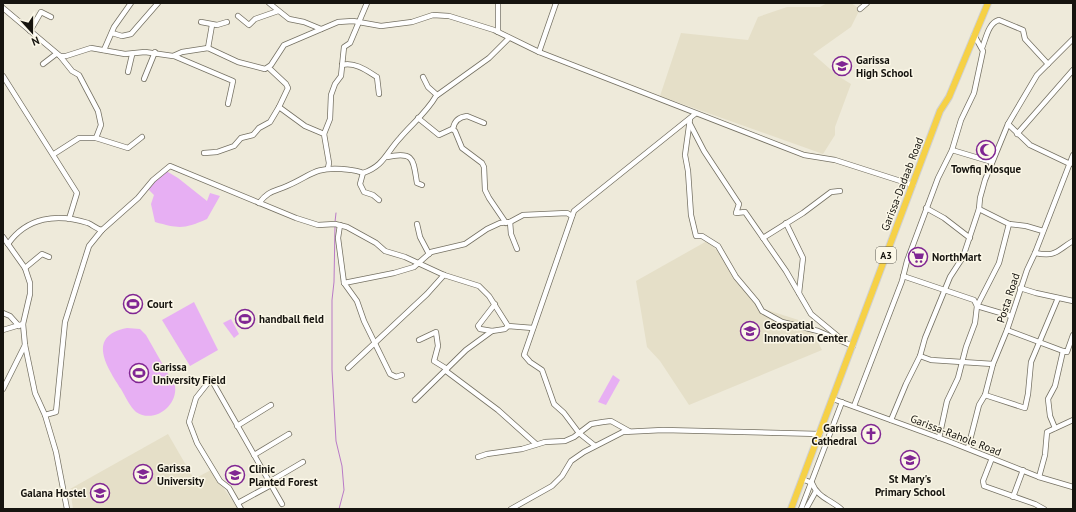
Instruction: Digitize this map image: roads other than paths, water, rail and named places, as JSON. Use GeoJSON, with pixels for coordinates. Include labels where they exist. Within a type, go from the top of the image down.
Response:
{"type":"FeatureCollection","features":[{"type":"Feature","properties":{"kind":"highway","name":"Garissa-Dadaab Road"},"geometry":{"type":"LineString","coordinates":[[791,509],[940,111],[949,97],[988,3]]}},
{"type":"Feature","properties":{"kind":"street"},"geometry":{"type":"LineString","coordinates":[[104,50],[112,33],[131,3]]}},
{"type":"Feature","properties":{"kind":"street"},"geometry":{"type":"LineString","coordinates":[[112,33],[122,36],[131,34],[158,3]]}},
{"type":"Feature","properties":{"kind":"street"},"geometry":{"type":"LineString","coordinates":[[269,3],[289,19],[304,22],[321,29]]}},
{"type":"Feature","properties":{"kind":"street"},"geometry":{"type":"LineString","coordinates":[[328,168],[329,158],[324,134],[330,119],[331,95],[335,84],[341,76],[344,47],[350,44],[367,3]]}},
{"type":"Feature","properties":{"kind":"street"},"geometry":{"type":"LineString","coordinates":[[498,3],[498,32]]}},
{"type":"Feature","properties":{"kind":"street"},"geometry":{"type":"LineString","coordinates":[[539,52],[556,3]]}},
{"type":"Feature","properties":{"kind":"street"},"geometry":{"type":"LineString","coordinates":[[860,9],[867,3]]}},
{"type":"Feature","properties":{"kind":"street"},"geometry":{"type":"LineString","coordinates":[[3,8],[58,55],[72,71],[78,75],[98,111],[101,125],[96,138]]}},
{"type":"Feature","properties":{"kind":"street"},"geometry":{"type":"LineString","coordinates":[[238,16],[249,25],[255,19],[278,11]]}},
{"type":"Feature","properties":{"kind":"street"},"geometry":{"type":"LineString","coordinates":[[30,31],[41,12],[52,17]]}},
{"type":"Feature","properties":{"kind":"street"},"geometry":{"type":"LineString","coordinates":[[269,68],[284,45],[345,20],[381,26],[412,22],[426,16],[439,14],[459,18],[498,32],[539,52],[695,114],[804,155],[835,160],[913,185]]}},
{"type":"Feature","properties":{"kind":"street"},"geometry":{"type":"LineString","coordinates":[[854,406],[903,276],[907,261],[942,166],[952,150],[961,120],[974,93],[982,48],[990,27],[993,23],[999,20],[1023,30],[1025,39],[1048,64]]}},
{"type":"Feature","properties":{"kind":"street"},"geometry":{"type":"LineString","coordinates":[[201,22],[217,25],[227,22]]}},
{"type":"Feature","properties":{"kind":"street"},"geometry":{"type":"LineString","coordinates":[[208,48],[212,25]]}},
{"type":"Feature","properties":{"kind":"street"},"geometry":{"type":"LineString","coordinates":[[974,35],[982,48]]}},
{"type":"Feature","properties":{"kind":"street"},"geometry":{"type":"LineString","coordinates":[[259,203],[269,192],[287,186],[313,172],[328,168],[356,170],[363,173],[373,169],[387,157],[400,137],[437,95],[489,58],[509,38]]}},
{"type":"Feature","properties":{"kind":"street"},"geometry":{"type":"LineString","coordinates":[[891,420],[920,356],[926,334],[952,273],[959,265],[970,238],[979,209],[980,198],[992,162],[1008,124],[1038,75],[1073,39]]}},
{"type":"Feature","properties":{"kind":"street"},"geometry":{"type":"LineString","coordinates":[[42,64],[58,55],[91,48],[132,55],[154,52],[173,56],[233,81],[228,104]]}},
{"type":"Feature","properties":{"kind":"street"},"geometry":{"type":"LineString","coordinates":[[173,56],[182,52],[208,48],[238,62],[269,68],[286,84],[288,88],[270,122],[259,128],[253,135],[241,138],[234,146],[228,149],[204,153]]}},
{"type":"Feature","properties":{"kind":"street"},"geometry":{"type":"LineString","coordinates":[[144,79],[154,52]]}},
{"type":"Feature","properties":{"kind":"street"},"geometry":{"type":"LineString","coordinates":[[128,72],[132,55]]}},
{"type":"Feature","properties":{"kind":"street"},"geometry":{"type":"LineString","coordinates":[[342,65],[347,64],[362,68],[376,77],[379,94]]}},
{"type":"Feature","properties":{"kind":"street"},"geometry":{"type":"LineString","coordinates":[[1017,134],[1073,70]]}},
{"type":"Feature","properties":{"kind":"street"},"geometry":{"type":"LineString","coordinates":[[3,76],[54,154],[77,193],[69,220]]}},
{"type":"Feature","properties":{"kind":"street"},"geometry":{"type":"LineString","coordinates":[[423,77],[428,87],[437,95]]}},
{"type":"Feature","properties":{"kind":"street"},"geometry":{"type":"LineString","coordinates":[[279,107],[305,126],[324,134]]}},
{"type":"Feature","properties":{"kind":"street"},"geometry":{"type":"LineString","coordinates":[[594,445],[579,433],[564,413],[554,404],[542,370],[530,362],[524,355],[531,338],[532,328],[535,325],[550,274],[574,211],[690,121],[695,114]]}},
{"type":"Feature","properties":{"kind":"street"},"geometry":{"type":"LineString","coordinates":[[484,123],[467,116],[458,119],[453,129],[462,148],[482,163],[484,167],[485,190],[488,198],[508,222],[517,249]]}},
{"type":"Feature","properties":{"kind":"street"},"geometry":{"type":"LineString","coordinates":[[418,118],[439,135],[453,129]]}},
{"type":"Feature","properties":{"kind":"street"},"geometry":{"type":"LineString","coordinates":[[690,121],[704,152],[739,204],[736,213],[745,212],[786,271],[811,314],[843,341]]}},
{"type":"Feature","properties":{"kind":"street"},"geometry":{"type":"LineString","coordinates":[[690,121],[685,155],[688,171],[691,215],[696,236],[702,236],[718,246],[736,277],[757,302],[762,311],[782,322],[818,331],[853,346]]}},
{"type":"Feature","properties":{"kind":"street"},"geometry":{"type":"LineString","coordinates":[[1008,124],[1030,145],[1070,164]]}},
{"type":"Feature","properties":{"kind":"street"},"geometry":{"type":"LineString","coordinates":[[54,154],[76,140],[96,138],[128,148],[142,137]]}},
{"type":"Feature","properties":{"kind":"street"},"geometry":{"type":"LineString","coordinates":[[952,150],[992,162]]}},
{"type":"Feature","properties":{"kind":"street"},"geometry":{"type":"LineString","coordinates":[[387,157],[404,155],[410,157],[414,163],[417,183],[422,185]]}},
{"type":"Feature","properties":{"kind":"street","name":"Posta Road"},"geometry":{"type":"LineString","coordinates":[[968,448],[979,405],[985,395],[993,364],[1007,330],[1020,288],[1073,155]]}},
{"type":"Feature","properties":{"kind":"street"},"geometry":{"type":"LineString","coordinates":[[45,414],[56,412],[65,322],[89,246],[102,230],[138,198],[153,180],[170,166],[259,203],[318,225],[340,224],[355,230],[376,243],[385,251],[418,263],[444,275],[479,286],[495,304],[508,326]]}},
{"type":"Feature","properties":{"kind":"street"},"geometry":{"type":"LineString","coordinates":[[363,173],[360,184],[364,192],[373,195],[379,200]]}},
{"type":"Feature","properties":{"kind":"street"},"geometry":{"type":"LineString","coordinates":[[763,238],[831,192],[840,190]]}},
{"type":"Feature","properties":{"kind":"street"},"geometry":{"type":"LineString","coordinates":[[926,208],[944,218],[970,238]]}},
{"type":"Feature","properties":{"kind":"street"},"geometry":{"type":"LineString","coordinates":[[979,209],[1009,224],[1043,231]]}},
{"type":"Feature","properties":{"kind":"street"},"geometry":{"type":"LineString","coordinates":[[344,283],[394,273],[414,267],[429,254],[465,244],[487,229],[523,215],[559,215],[567,213],[572,216]]}},
{"type":"Feature","properties":{"kind":"street"},"geometry":{"type":"LineString","coordinates":[[8,244],[21,229],[39,220],[50,218],[89,223],[102,230]]}},
{"type":"Feature","properties":{"kind":"street"},"geometry":{"type":"LineString","coordinates":[[786,223],[803,258],[798,293]]}},
{"type":"Feature","properties":{"kind":"street"},"geometry":{"type":"LineString","coordinates":[[340,224],[338,238],[344,283],[357,301],[374,343],[390,374],[396,377],[402,375]]}},
{"type":"Feature","properties":{"kind":"street"},"geometry":{"type":"LineString","coordinates":[[418,224],[420,237],[429,254]]}},
{"type":"Feature","properties":{"kind":"street"},"geometry":{"type":"LineString","coordinates":[[939,438],[948,401],[958,378],[969,338],[975,323],[977,306],[999,263],[1009,224]]}},
{"type":"Feature","properties":{"kind":"street"},"geometry":{"type":"LineString","coordinates":[[3,237],[25,268],[30,283],[30,294],[21,325],[35,393],[45,414],[56,452],[67,509]]}},
{"type":"Feature","properties":{"kind":"street"},"geometry":{"type":"LineString","coordinates":[[1035,253],[1047,255],[1055,254],[1073,241]]}},
{"type":"Feature","properties":{"kind":"street"},"geometry":{"type":"LineString","coordinates":[[25,268],[42,254],[48,257]]}},
{"type":"Feature","properties":{"kind":"street"},"geometry":{"type":"LineString","coordinates":[[348,368],[435,286],[444,275]]}},
{"type":"Feature","properties":{"kind":"street"},"geometry":{"type":"LineString","coordinates":[[903,276],[974,300],[977,306],[1011,316]]}},
{"type":"Feature","properties":{"kind":"street"},"geometry":{"type":"LineString","coordinates":[[1020,288],[1073,301]]}},
{"type":"Feature","properties":{"kind":"street"},"geometry":{"type":"LineString","coordinates":[[985,395],[1025,408],[1031,362],[1058,298]]}},
{"type":"Feature","properties":{"kind":"street"},"geometry":{"type":"LineString","coordinates":[[495,304],[478,326],[480,329],[492,331],[505,329],[508,326],[532,328]]}},
{"type":"Feature","properties":{"kind":"street"},"geometry":{"type":"LineString","coordinates":[[3,313],[10,316],[21,325]]}},
{"type":"Feature","properties":{"kind":"street"},"geometry":{"type":"LineString","coordinates":[[3,330],[21,325]]}},
{"type":"Feature","properties":{"kind":"street"},"geometry":{"type":"LineString","coordinates":[[1007,330],[1073,354]]}},
{"type":"Feature","properties":{"kind":"street"},"geometry":{"type":"LineString","coordinates":[[415,400],[466,350],[492,331]]}},
{"type":"Feature","properties":{"kind":"street"},"geometry":{"type":"LineString","coordinates":[[420,340],[436,332],[438,349],[434,361],[498,410],[536,444]]}},
{"type":"Feature","properties":{"kind":"street"},"geometry":{"type":"LineString","coordinates":[[1055,428],[1050,416],[1048,399],[1055,386],[1065,351],[1073,335]]}},
{"type":"Feature","properties":{"kind":"street"},"geometry":{"type":"LineString","coordinates":[[3,389],[25,345]]}},
{"type":"Feature","properties":{"kind":"street"},"geometry":{"type":"LineString","coordinates":[[920,356],[931,360],[993,364]]}},
{"type":"Feature","properties":{"kind":"street"},"geometry":{"type":"LineString","coordinates":[[241,509],[229,488],[220,481],[197,443],[189,422],[196,398],[211,379],[282,504]]}},
{"type":"Feature","properties":{"kind":"street","name":"Garissa-Rahole Road"},"geometry":{"type":"LineString","coordinates":[[833,399],[968,448],[1039,477],[1073,488]]}},
{"type":"Feature","properties":{"kind":"street"},"geometry":{"type":"LineString","coordinates":[[801,509],[842,402]]}},
{"type":"Feature","properties":{"kind":"street"},"geometry":{"type":"LineString","coordinates":[[237,426],[271,405]]}},
{"type":"Feature","properties":{"kind":"street"},"geometry":{"type":"LineString","coordinates":[[1039,477],[1045,455],[1047,432],[1073,420]]}},
{"type":"Feature","properties":{"kind":"street"},"geometry":{"type":"LineString","coordinates":[[478,457],[487,454],[522,449],[536,444],[565,441],[591,424],[608,422],[629,431]]}},
{"type":"Feature","properties":{"kind":"street"},"geometry":{"type":"LineString","coordinates":[[511,509],[552,486],[559,479],[571,461],[594,445],[629,431],[774,431],[820,434]]}},
{"type":"Feature","properties":{"kind":"street"},"geometry":{"type":"LineString","coordinates":[[254,455],[289,434]]}},
{"type":"Feature","properties":{"kind":"street"},"geometry":{"type":"LineString","coordinates":[[992,458],[982,484],[987,488],[1035,504],[1044,509]]}},
{"type":"Feature","properties":{"kind":"street"},"geometry":{"type":"LineString","coordinates":[[238,503],[303,462]]}},
{"type":"Feature","properties":{"kind":"street"},"geometry":{"type":"LineString","coordinates":[[1013,497],[1023,470]]}},
{"type":"Feature","properties":{"kind":"street"},"geometry":{"type":"LineString","coordinates":[[802,479],[812,483],[816,491],[833,501],[841,509]]}},
{"type":"Feature","properties":{"kind":"street"},"geometry":{"type":"LineString","coordinates":[[806,509],[816,491]]}},
{"type":"Feature","properties":{"kind":"waterway"},"geometry":{"type":"LineString","coordinates":[[335,222],[336,213]]}},
{"type":"Feature","properties":{"kind":"waterway"},"geometry":{"type":"LineString","coordinates":[[335,226],[334,282],[332,300],[332,370],[336,441],[342,466],[344,490],[339,509]]}},
{"type":"Feature","properties":{"kind":"place","name":"Garissa High School"},"geometry":{"type":"Point","coordinates":[842,66]}},
{"type":"Feature","properties":{"kind":"place","name":"Towfiq Mosque"},"geometry":{"type":"Point","coordinates":[986,150]}},
{"type":"Feature","properties":{"kind":"place","name":"NorthMart"},"geometry":{"type":"Point","coordinates":[918,257]}},
{"type":"Feature","properties":{"kind":"place","name":"Court"},"geometry":{"type":"Point","coordinates":[133,304]}},
{"type":"Feature","properties":{"kind":"place","name":"handball field"},"geometry":{"type":"Point","coordinates":[245,319]}},
{"type":"Feature","properties":{"kind":"place","name":"Geospatial Innovation Center"},"geometry":{"type":"Point","coordinates":[750,331]}},
{"type":"Feature","properties":{"kind":"place","name":"Garissa University Field"},"geometry":{"type":"Point","coordinates":[139,373]}},
{"type":"Feature","properties":{"kind":"place","name":"Garissa Cathedral"},"geometry":{"type":"Point","coordinates":[871,434]}},
{"type":"Feature","properties":{"kind":"place","name":"St Mary's Primary School"},"geometry":{"type":"Point","coordinates":[910,460]}},
{"type":"Feature","properties":{"kind":"place","name":"Garissa University"},"geometry":{"type":"Point","coordinates":[143,474]}},
{"type":"Feature","properties":{"kind":"place","name":"Clinic Planted Forest"},"geometry":{"type":"Point","coordinates":[235,475]}},
{"type":"Feature","properties":{"kind":"place","name":"Galana Hostel"},"geometry":{"type":"Point","coordinates":[100,493]}}]}
